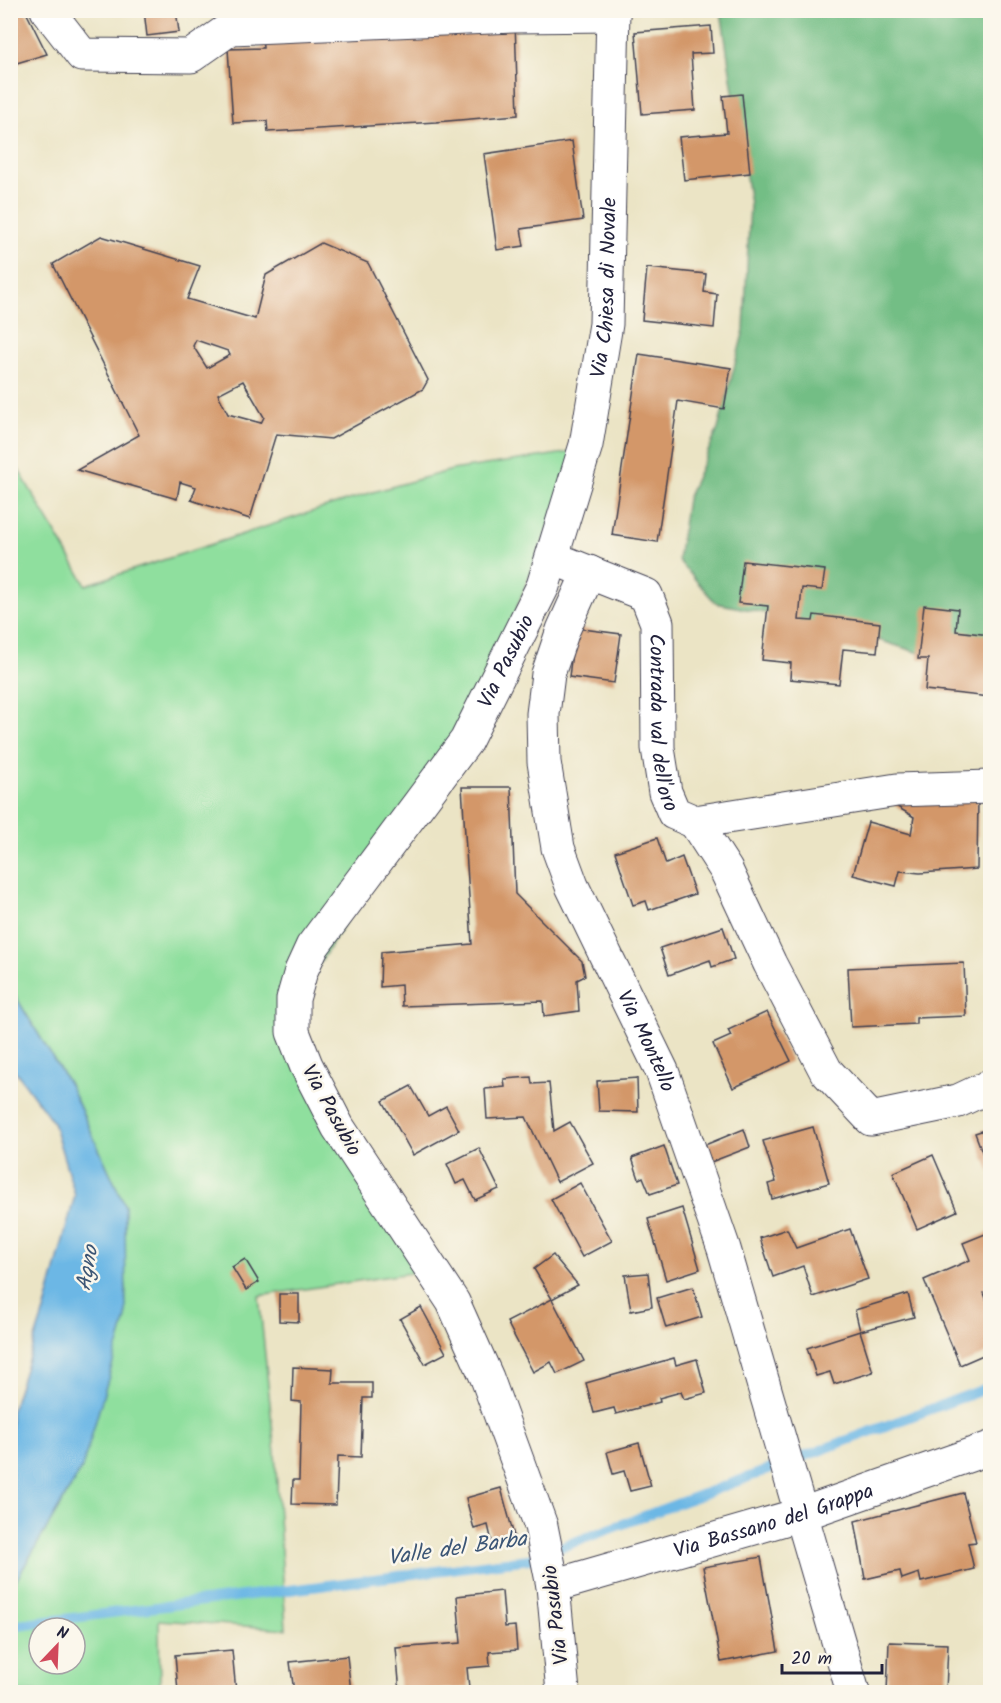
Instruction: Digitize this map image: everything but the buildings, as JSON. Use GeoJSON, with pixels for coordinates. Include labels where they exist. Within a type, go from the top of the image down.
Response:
{"type":"FeatureCollection","features":[{"type":"Feature","properties":{"kind":"street"},"geometry":{"type":"LineString","coordinates":[[47,10],[82,55],[191,56],[231,28],[613,13]]}},
{"type":"Feature","properties":{"kind":"street","name":"Via Chiesa di Novale"},"geometry":{"type":"LineString","coordinates":[[552,558],[586,445],[606,324],[613,13]]}},
{"type":"Feature","properties":{"kind":"street","name":"Contrada val dell'oro"},"geometry":{"type":"LineString","coordinates":[[552,558],[646,595],[657,623],[658,748],[665,792],[674,813],[695,822],[897,790],[990,786]]}},
{"type":"Feature","properties":{"kind":"street","name":"Via Pasubio"},"geometry":{"type":"LineString","coordinates":[[552,558],[543,586],[466,741],[312,947],[301,971],[293,999],[293,1032],[306,1065],[338,1127],[453,1302],[487,1378],[541,1526],[551,1575],[563,1692]]}},
{"type":"Feature","properties":{"kind":"street","name":"Via Montello"},"geometry":{"type":"LineString","coordinates":[[589,572],[563,630],[548,674],[543,714],[544,762],[558,848],[572,886],[662,1071],[724,1249],[853,1692]]}},
{"type":"Feature","properties":{"kind":"street"},"geometry":{"type":"LineString","coordinates":[[695,822],[726,870],[770,964],[826,1071],[871,1119],[958,1101],[990,1086]]}},
{"type":"Feature","properties":{"kind":"street","name":"Via Bassano del Grappa"},"geometry":{"type":"LineString","coordinates":[[551,1575],[990,1448]]}},
{"type":"Feature","properties":{"kind":"green space"},"geometry":{"type":"Polygon","coordinates":[[[721,11],[990,11],[990,664],[979,666],[932,657],[841,628],[716,603],[678,560],[687,499],[718,429],[744,330],[750,204],[721,11]]]}},
{"type":"Feature","properties":{"kind":"green space"},"geometry":{"type":"Polygon","coordinates":[[[579,451],[475,712],[297,1000],[324,1104],[437,1269],[259,1296],[275,1453],[286,1629],[159,1620],[160,1692],[11,1692],[11,1589],[82,1468],[125,1206],[70,1086],[11,989],[10,455],[86,585],[373,492],[452,470],[579,451]]]}},
{"type":"Feature","properties":{"kind":"water","name":"Agno"},"geometry":{"type":"Polygon","coordinates":[[[11,989],[70,1086],[125,1206],[126,1318],[82,1468],[11,1589],[11,1412],[45,1308],[75,1195],[53,1122],[11,1065],[11,989]]]}},
{"type":"Feature","properties":{"kind":"waterway","name":"Valle del Barba"},"geometry":{"type":"LineString","coordinates":[[10,1626],[529,1559],[990,1387]]}}]}
